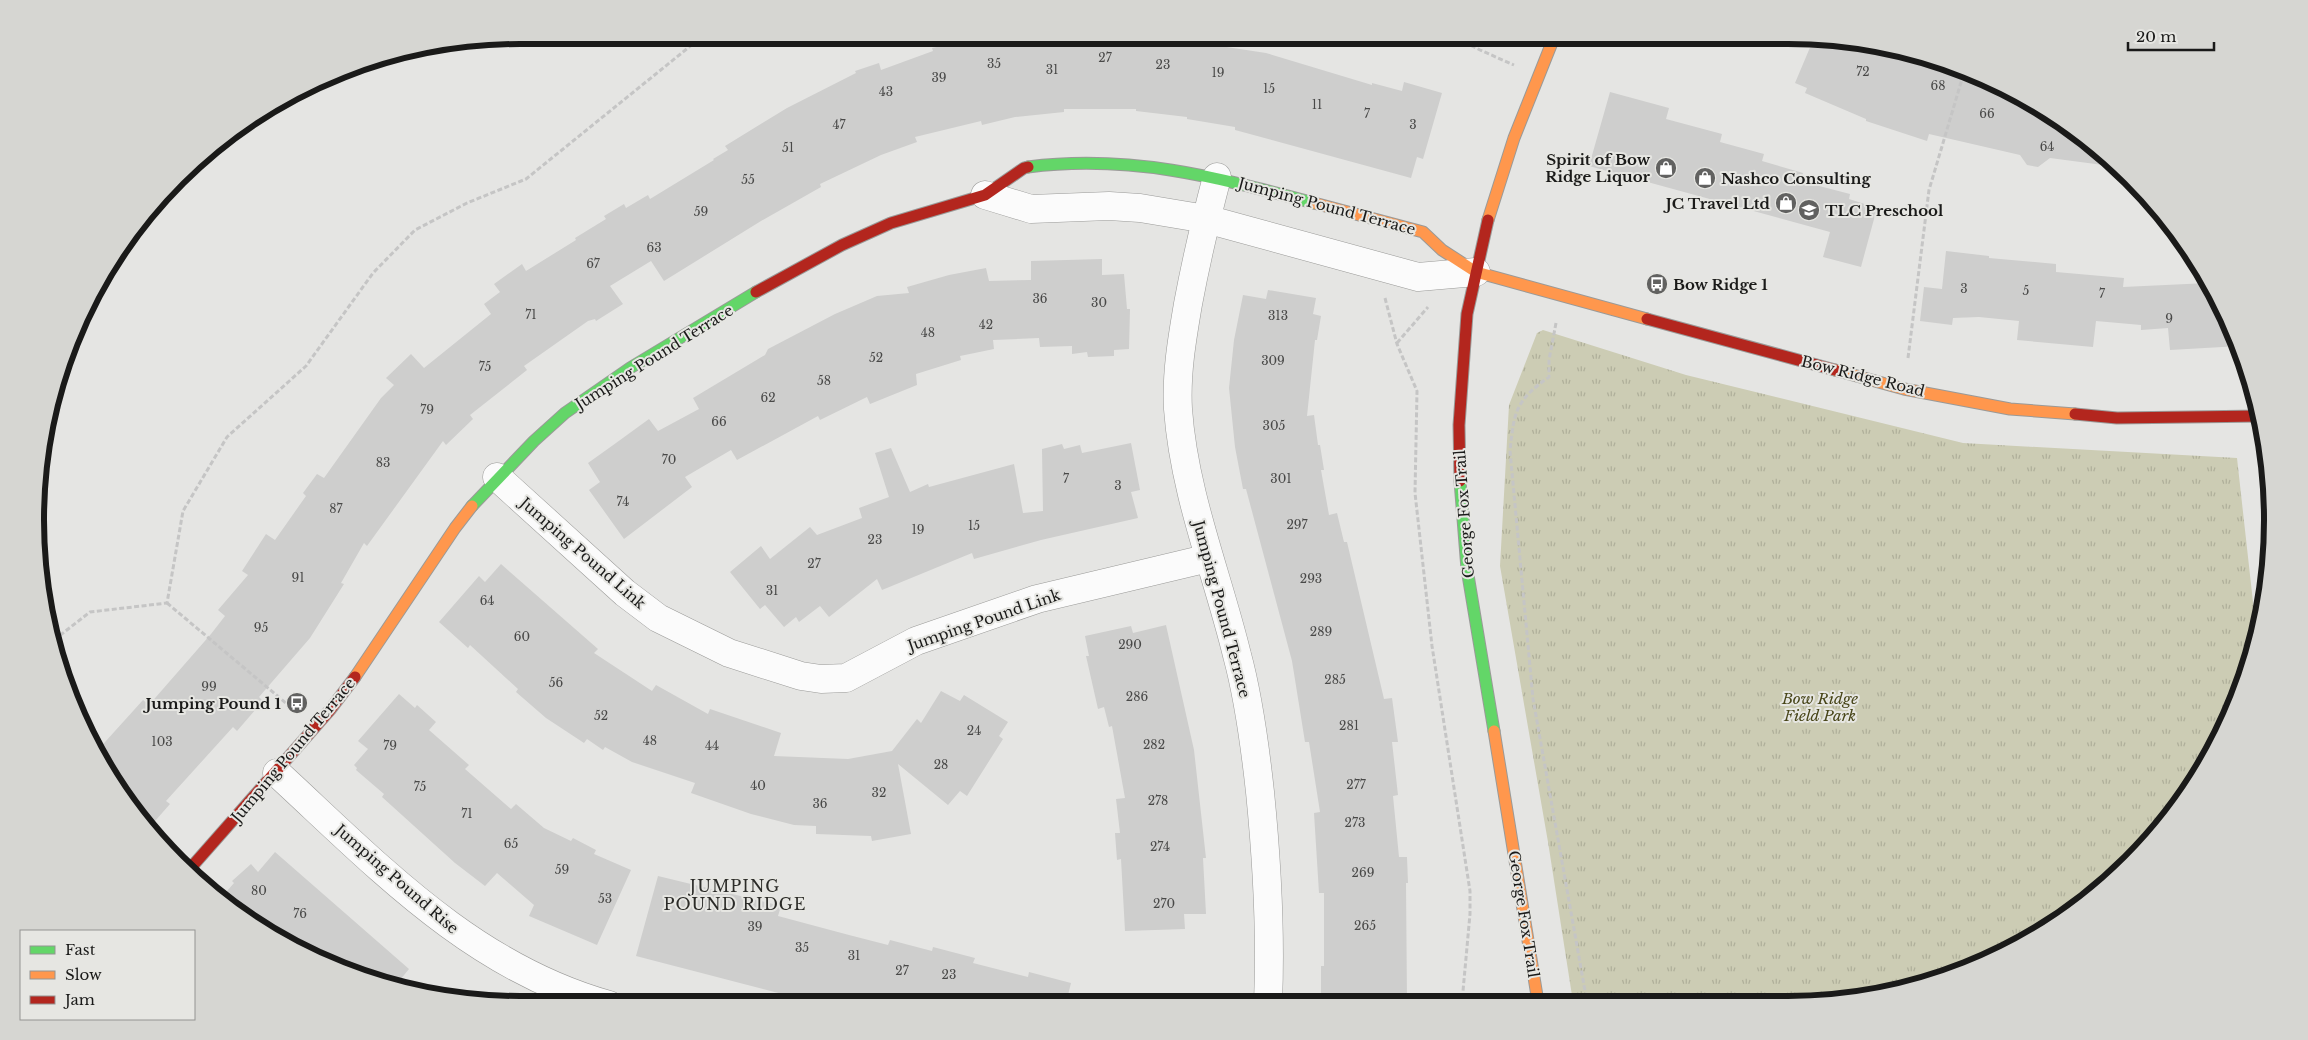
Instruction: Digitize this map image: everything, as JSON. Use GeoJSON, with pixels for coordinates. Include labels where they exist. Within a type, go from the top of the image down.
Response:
{"type":"FeatureCollection","features":[{"type":"Feature","properties":{"kind":"street","name":"George Fox Trail"},"geometry":{"type":"LineString","coordinates":[[1537,996],[1467,569],[1459,461],[1467,314],[1476,272],[1495,196],[1514,138],[1551,44]]}},
{"type":"Feature","properties":{"kind":"street","name":"Jumping Pound Terrace"},"geometry":{"type":"LineString","coordinates":[[193,866],[277,773],[345,691],[436,553],[477,500],[534,441],[565,413],[598,389],[788,273],[842,244],[891,223],[984,194],[1024,168],[1061,163],[1144,164],[1217,177],[1423,232],[1442,250],[1476,272]]}},
{"type":"Feature","properties":{"kind":"street","name":"Jumping Pound Terrace"},"geometry":{"type":"LineString","coordinates":[[1217,177],[1206,219],[1182,341],[1178,400],[1182,444],[1197,516],[1238,657],[1256,760],[1264,829],[1270,927],[1268,996]]}},
{"type":"Feature","properties":{"kind":"street"},"geometry":{"type":"LineString","coordinates":[[984,194],[1031,209],[1109,206],[1140,208],[1206,219],[1418,277],[1476,272]]}},
{"type":"Feature","properties":{"kind":"street","name":"Bow Ridge Road"},"geometry":{"type":"LineString","coordinates":[[1476,272],[1904,389],[2000,407],[2117,418],[2253,416]]}},
{"type":"Feature","properties":{"kind":"street","name":"Jumping Pound Link"},"geometry":{"type":"LineString","coordinates":[[498,478],[625,593],[658,618],[729,653],[768,667],[808,677],[833,680],[846,678],[916,641],[1028,602],[1209,558]]}},
{"type":"Feature","properties":{"kind":"street","name":"Jumping Pound Rise"},"geometry":{"type":"LineString","coordinates":[[277,773],[424,906],[451,928],[485,950],[534,976],[582,996]]}},
{"type":"Feature","properties":{"kind":"path"},"geometry":{"type":"LineString","coordinates":[[167,603],[183,511],[227,437],[306,366],[373,273],[415,230],[467,203],[526,179],[693,44]]}},
{"type":"Feature","properties":{"kind":"path"},"geometry":{"type":"LineString","coordinates":[[1468,44],[1538,74]]}},
{"type":"Feature","properties":{"kind":"path"},"geometry":{"type":"LineString","coordinates":[[1908,358],[1929,190],[1963,77]]}},
{"type":"Feature","properties":{"kind":"path"},"geometry":{"type":"LineString","coordinates":[[1378,266],[1397,344],[1416,390],[1415,493],[1432,646],[1470,891],[1470,914],[1463,996]]}},
{"type":"Feature","properties":{"kind":"path"},"geometry":{"type":"LineString","coordinates":[[1397,344],[1428,307]]}},
{"type":"Feature","properties":{"kind":"path"},"geometry":{"type":"LineString","coordinates":[[1556,323],[1549,360],[1549,376],[1522,400],[1513,417],[1510,452],[1533,700],[1586,996]]}},
{"type":"Feature","properties":{"kind":"path"},"geometry":{"type":"LineString","coordinates":[[58,637],[90,612],[167,603],[297,712]]}},
{"type":"Feature","properties":{"kind":"green space","name":"Bow Ridge Field Park"},"geometry":{"type":"Polygon","coordinates":[[[1543,330],[1686,375],[1963,443],[2237,458],[2254,615],[2239,673],[2215,731],[2184,785],[2166,810],[2125,857],[2078,898],[2053,916],[1999,947],[1941,971],[1881,987],[1819,995],[1572,996],[1548,842],[1500,566],[1509,405],[1537,333],[1543,330]]]}},
{"type":"Feature","properties":{"kind":"building"},"geometry":{"type":"Polygon","coordinates":[[[950,44],[1207,44],[1266,53],[1372,85],[1372,83],[1402,91],[1404,82],[1442,93],[1423,159],[1417,157],[1411,178],[1235,130],[1235,127],[1187,119],[1187,117],[1136,111],[1136,109],[1064,109],[1064,112],[1015,117],[982,125],[981,121],[915,137],[917,142],[881,155],[820,184],[821,187],[761,221],[664,281],[651,261],[610,286],[623,304],[596,321],[595,319],[588,321],[524,366],[527,370],[470,415],[473,419],[446,445],[443,441],[367,546],[364,543],[341,583],[344,584],[310,638],[259,697],[263,701],[237,731],[233,727],[166,801],[170,804],[153,823],[124,785],[101,746],[143,700],[149,705],[225,616],[218,610],[248,575],[242,571],[266,534],[275,540],[306,496],[303,493],[317,474],[324,478],[381,398],[394,385],[386,378],[411,354],[424,368],[491,314],[484,304],[500,292],[494,284],[522,264],[526,271],[606,219],[604,216],[624,204],[626,208],[648,195],[650,199],[714,160],[728,150],[725,146],[787,108],[856,73],[855,71],[879,63],[881,70],[933,51],[932,48],[950,44]]]}},
{"type":"Feature","properties":{"kind":"building"},"geometry":{"type":"Polygon","coordinates":[[[1811,45],[1850,48],[1911,60],[1941,69],[1999,93],[2053,124],[2106,165],[2050,158],[2038,167],[2027,165],[2020,155],[1929,134],[1927,141],[1866,121],[1866,119],[1805,93],[1807,88],[1795,83],[1811,45]]]}},
{"type":"Feature","properties":{"kind":"building"},"geometry":{"type":"Polygon","coordinates":[[[1610,92],[1669,108],[1666,119],[1722,134],[1720,142],[1764,154],[1762,161],[1803,173],[1800,181],[1850,194],[1849,199],[1877,208],[1861,267],[1823,257],[1830,232],[1589,166],[1610,92]]]}},
{"type":"Feature","properties":{"kind":"building"},"geometry":{"type":"Polygon","coordinates":[[[1946,251],[1989,256],[1989,258],[2056,264],[2056,272],[2124,278],[2123,287],[2201,283],[2215,309],[2231,347],[2170,350],[2168,328],[2141,330],[2141,325],[2096,321],[2093,347],[2017,340],[2019,321],[1979,317],[1953,318],[1952,325],[1920,321],[1924,287],[1942,289],[1946,251]]]}},
{"type":"Feature","properties":{"kind":"building"},"geometry":{"type":"Polygon","coordinates":[[[1102,259],[1102,275],[1124,274],[1127,309],[1130,309],[1129,349],[1114,350],[1114,356],[1088,357],[1087,352],[1072,354],[1072,346],[1040,347],[1039,338],[993,340],[994,349],[960,356],[961,360],[916,374],[917,385],[870,404],[867,397],[820,420],[818,416],[737,460],[731,450],[685,477],[692,487],[624,539],[589,490],[600,482],[588,463],[649,419],[658,431],[699,409],[693,398],[765,355],[768,349],[835,314],[877,296],[909,293],[907,287],[949,275],[986,268],[989,281],[1031,280],[1031,261],[1102,259]]]}},
{"type":"Feature","properties":{"kind":"building"},"geometry":{"type":"Polygon","coordinates":[[[1268,290],[1316,298],[1313,314],[1321,316],[1317,340],[1315,340],[1307,416],[1314,415],[1324,470],[1321,470],[1329,515],[1337,513],[1344,542],[1347,542],[1384,699],[1392,698],[1398,742],[1392,742],[1398,795],[1393,796],[1399,857],[1407,857],[1407,996],[1321,996],[1321,966],[1324,966],[1324,893],[1319,893],[1314,813],[1320,812],[1309,742],[1305,742],[1292,661],[1246,489],[1243,489],[1235,447],[1229,388],[1234,340],[1243,295],[1266,299],[1268,290]]]}},
{"type":"Feature","properties":{"kind":"building"},"geometry":{"type":"Polygon","coordinates":[[[1131,443],[1140,490],[1131,492],[1138,518],[1041,540],[974,559],[972,553],[882,590],[877,579],[829,617],[820,606],[799,622],[796,617],[784,627],[765,605],[760,609],[730,572],[761,546],[770,559],[810,527],[817,535],[862,518],[859,508],[889,497],[875,453],[891,448],[910,492],[928,484],[929,487],[1014,464],[1023,513],[1043,511],[1042,449],[1062,444],[1064,449],[1080,445],[1082,453],[1131,443]]]}},
{"type":"Feature","properties":{"kind":"building"},"geometry":{"type":"Polygon","coordinates":[[[501,564],[598,649],[594,653],[652,691],[656,685],[708,714],[710,709],[781,733],[774,756],[848,759],[892,751],[917,719],[921,723],[941,691],[960,701],[964,695],[1008,722],[999,736],[1003,739],[967,796],[960,791],[948,805],[898,764],[911,834],[872,841],[871,836],[816,834],[816,826],[794,825],[751,814],[691,793],[695,783],[632,762],[605,747],[603,750],[587,739],[584,743],[546,718],[516,692],[518,689],[470,645],[468,648],[439,622],[479,576],[485,582],[501,564]]]}},
{"type":"Feature","properties":{"kind":"building"},"geometry":{"type":"Polygon","coordinates":[[[1166,625],[1194,750],[1206,858],[1203,858],[1206,914],[1184,914],[1185,929],[1125,931],[1121,859],[1117,860],[1115,833],[1120,833],[1116,799],[1125,798],[1112,726],[1109,727],[1104,707],[1098,709],[1086,656],[1089,656],[1085,636],[1131,626],[1133,633],[1166,625]]]}},
{"type":"Feature","properties":{"kind":"building"},"geometry":{"type":"Polygon","coordinates":[[[399,694],[415,708],[417,705],[436,722],[429,730],[469,765],[465,769],[511,809],[516,804],[544,828],[571,841],[573,838],[596,850],[594,854],[631,870],[597,945],[529,916],[534,905],[497,873],[485,886],[455,863],[382,797],[384,794],[356,770],[357,768],[354,765],[368,749],[358,741],[399,694]]]}},
{"type":"Feature","properties":{"kind":"building"},"geometry":{"type":"Polygon","coordinates":[[[275,852],[409,969],[399,981],[338,960],[282,932],[255,916],[225,894],[234,883],[232,881],[251,864],[258,872],[275,852]]]}},
{"type":"Feature","properties":{"kind":"building"},"geometry":{"type":"Polygon","coordinates":[[[658,876],[781,906],[778,916],[849,935],[888,945],[890,940],[932,951],[933,947],[975,958],[973,963],[1028,977],[1029,972],[1071,983],[1068,996],[790,996],[636,956],[658,876]]]}},
{"type":"Feature","properties":{"kind":"traffic: fast"},"geometry":{"type":"LineString","coordinates":[[1028,167],[1102,163],[1172,170],[1314,203]]}},
{"type":"Feature","properties":{"kind":"traffic: fast"},"geometry":{"type":"LineString","coordinates":[[472,506],[534,441],[565,413],[630,368],[756,292]]}},
{"type":"Feature","properties":{"kind":"traffic: fast"},"geometry":{"type":"LineString","coordinates":[[1460,481],[1467,569],[1494,731]]}},
{"type":"Feature","properties":{"kind":"traffic: slow"},"geometry":{"type":"LineString","coordinates":[[1488,220],[1514,138],[1551,44]]}},
{"type":"Feature","properties":{"kind":"traffic: slow"},"geometry":{"type":"LineString","coordinates":[[1314,203],[1423,232],[1442,250],[1476,272],[1647,319]]}},
{"type":"Feature","properties":{"kind":"traffic: slow"},"geometry":{"type":"LineString","coordinates":[[1835,370],[1904,389],[2010,409],[2075,414]]}},
{"type":"Feature","properties":{"kind":"traffic: slow"},"geometry":{"type":"LineString","coordinates":[[355,677],[455,528],[472,506]]}},
{"type":"Feature","properties":{"kind":"traffic: slow"},"geometry":{"type":"LineString","coordinates":[[1494,731],[1537,996]]}},
{"type":"Feature","properties":{"kind":"traffic: jam"},"geometry":{"type":"LineString","coordinates":[[756,292],[842,245],[891,223],[985,195],[1028,167]]}},
{"type":"Feature","properties":{"kind":"traffic: jam"},"geometry":{"type":"LineString","coordinates":[[1460,481],[1459,425],[1467,314],[1488,220]]}},
{"type":"Feature","properties":{"kind":"traffic: jam"},"geometry":{"type":"LineString","coordinates":[[1647,319],[1835,370]]}},
{"type":"Feature","properties":{"kind":"traffic: jam"},"geometry":{"type":"LineString","coordinates":[[2075,414],[2117,418],[2252,416]]}},
{"type":"Feature","properties":{"kind":"traffic: jam"},"geometry":{"type":"LineString","coordinates":[[193,866],[330,710],[355,677]]}},
{"type":"Feature","properties":{"kind":"place","name":"Spirit of Bow Ridge Liquor"},"geometry":{"type":"Point","coordinates":[1666,168]}},
{"type":"Feature","properties":{"kind":"place","name":"Nashco Consulting"},"geometry":{"type":"Point","coordinates":[1705,178]}},
{"type":"Feature","properties":{"kind":"place","name":"JC Travel Ltd"},"geometry":{"type":"Point","coordinates":[1786,203]}},
{"type":"Feature","properties":{"kind":"place","name":"TLC Preschool"},"geometry":{"type":"Point","coordinates":[1809,210]}},
{"type":"Feature","properties":{"kind":"place","name":"Bow Ridge 1"},"geometry":{"type":"Point","coordinates":[1657,284]}},
{"type":"Feature","properties":{"kind":"place","name":"Jumping Pound 1"},"geometry":{"type":"Point","coordinates":[297,703]}},
{"type":"Feature","properties":{"kind":"district","name":"JUMPING POUND RIDGE"},"geometry":{"type":"Point","coordinates":[735,895]}}]}
